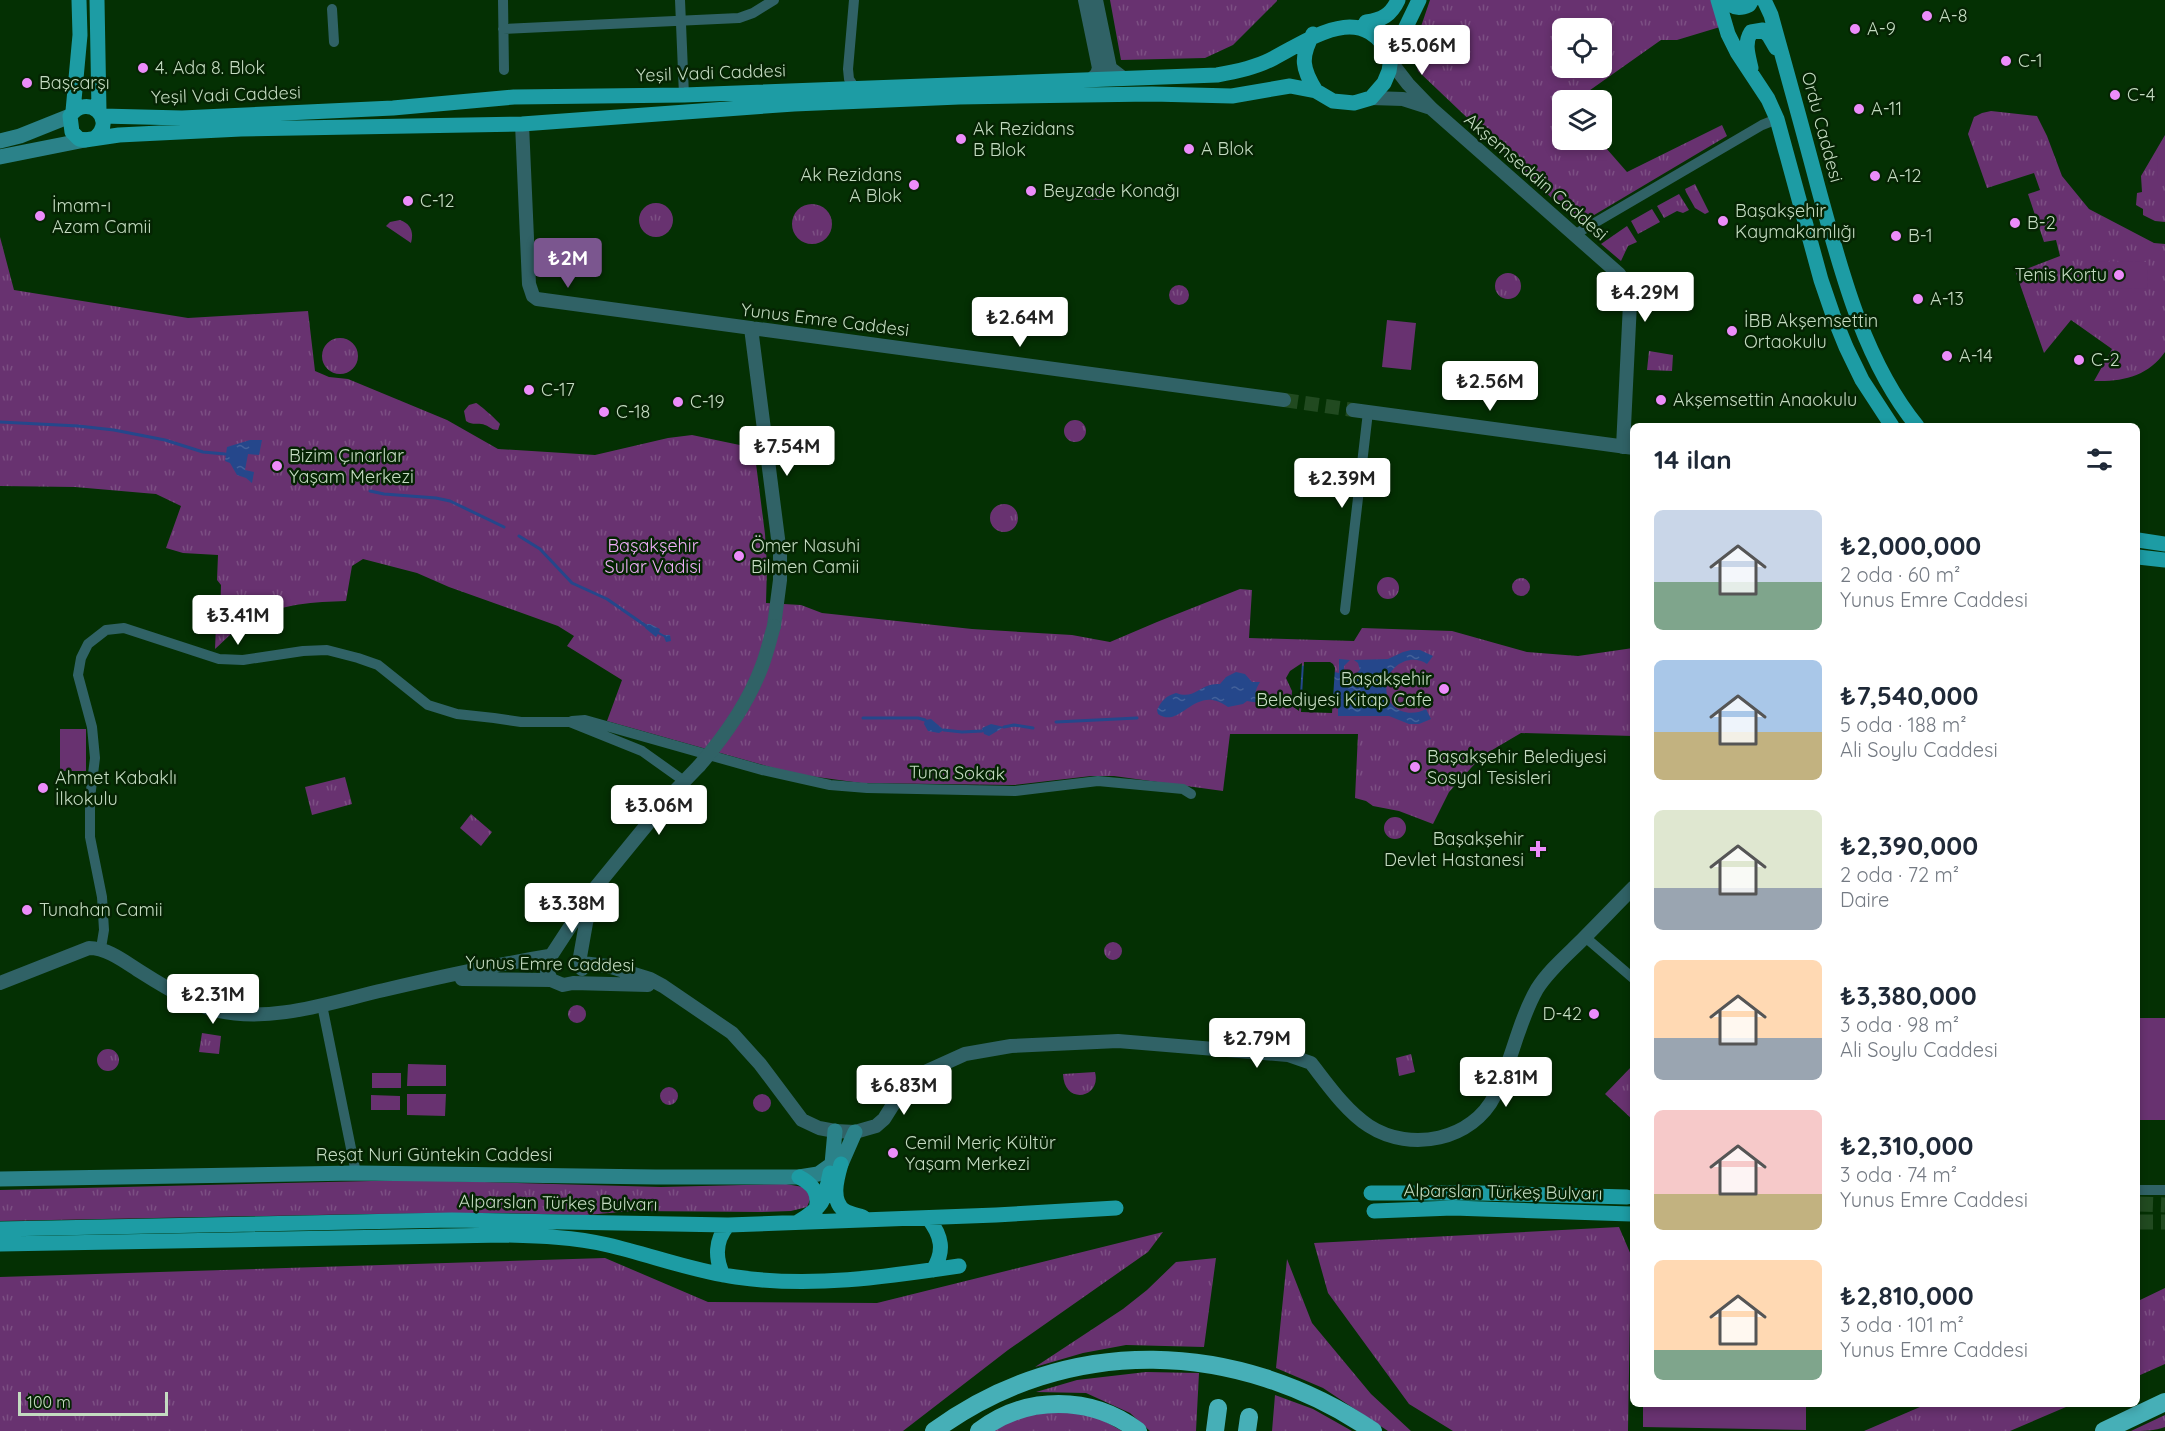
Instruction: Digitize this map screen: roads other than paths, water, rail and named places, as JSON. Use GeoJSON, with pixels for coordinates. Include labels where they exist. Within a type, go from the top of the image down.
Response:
{"type":"FeatureCollection","features":[{"type":"Feature","properties":{"kind":"highway"},"geometry":{"type":"LineString","coordinates":[[934,1431],[977,1403],[1032,1379],[1089,1365],[1149,1360],[1203,1363],[1264,1376],[1324,1400],[1373,1431]]}},
{"type":"Feature","properties":{"kind":"highway"},"geometry":{"type":"LineString","coordinates":[[2104,1431],[2165,1402]]}},
{"type":"Feature","properties":{"kind":"highway"},"geometry":{"type":"LineString","coordinates":[[979,1431],[993,1420],[1007,1414],[1040,1405],[1058,1404],[1103,1410],[1138,1431]]}},
{"type":"Feature","properties":{"kind":"highway"},"geometry":{"type":"LineString","coordinates":[[1215,1431],[1218,1408]]}},
{"type":"Feature","properties":{"kind":"main road"},"geometry":{"type":"LineString","coordinates":[[79,0],[80,35],[72,113],[72,132],[79,139],[90,139],[102,131],[97,0]]}},
{"type":"Feature","properties":{"kind":"main road"},"geometry":{"type":"LineString","coordinates":[[1366,22],[1376,21],[1386,16],[1398,0]]}},
{"type":"Feature","properties":{"kind":"main road"},"geometry":{"type":"LineString","coordinates":[[1371,98],[1384,83],[1391,60],[1419,0]]}},
{"type":"Feature","properties":{"kind":"main road"},"geometry":{"type":"LineString","coordinates":[[1718,0],[1728,34],[1768,99],[1777,119],[1821,280],[1846,347],[1862,380],[1890,423]]}},
{"type":"Feature","properties":{"kind":"main road"},"geometry":{"type":"LineString","coordinates":[[1728,0],[1738,8],[1749,5],[1752,0]]}},
{"type":"Feature","properties":{"kind":"main road","name":"Ordu Caddesi"},"geometry":{"type":"LineString","coordinates":[[1764,0],[1771,15],[1788,75],[1836,255],[1861,328],[1906,413],[1914,423]]}},
{"type":"Feature","properties":{"kind":"main road","name":"Yeşil Vadi Caddesi"},"geometry":{"type":"LineString","coordinates":[[100,113],[194,117],[393,108],[519,96],[684,95],[1183,77],[1232,73],[1267,62],[1336,21],[1346,19],[1366,22]]}},
{"type":"Feature","properties":{"kind":"main road"},"geometry":{"type":"LineString","coordinates":[[1366,22],[1381,38],[1391,60]]}},
{"type":"Feature","properties":{"kind":"main road"},"geometry":{"type":"LineString","coordinates":[[1752,73],[1746,46],[1747,38],[1751,32],[1762,30],[1770,36],[1788,75]]}},
{"type":"Feature","properties":{"kind":"main road"},"geometry":{"type":"LineString","coordinates":[[1313,34],[1307,45],[1304,66],[1305,73],[1316,91]]}},
{"type":"Feature","properties":{"kind":"main road","name":"Yeşil Vadi Caddesi"},"geometry":{"type":"LineString","coordinates":[[0,157],[119,135],[242,129],[522,123],[794,104],[959,97],[1152,94],[1232,96],[1290,86],[1316,91],[1326,98],[1343,103],[1354,103],[1371,98]]}},
{"type":"Feature","properties":{"kind":"main road"},"geometry":{"type":"LineString","coordinates":[[519,96],[532,101],[535,108],[534,116],[522,123],[510,120],[506,112],[508,103],[519,96]]}},
{"type":"Feature","properties":{"kind":"main road"},"geometry":{"type":"LineString","coordinates":[[0,141],[20,136],[84,106],[89,106],[100,113]]}},
{"type":"Feature","properties":{"kind":"main road"},"geometry":{"type":"LineString","coordinates":[[2140,540],[2165,544]]}},
{"type":"Feature","properties":{"kind":"main road"},"geometry":{"type":"LineString","coordinates":[[2140,557],[2165,560]]}},
{"type":"Feature","properties":{"kind":"main road"},"geometry":{"type":"LineString","coordinates":[[835,1131],[836,1190],[839,1206],[845,1211],[872,1220]]}},
{"type":"Feature","properties":{"kind":"main road"},"geometry":{"type":"LineString","coordinates":[[797,1222],[815,1211],[825,1197],[836,1164],[855,1132]]}},
{"type":"Feature","properties":{"kind":"main road","name":"Reşat Nuri Güntekin Caddesi"},"geometry":{"type":"LineString","coordinates":[[0,1179],[356,1173],[798,1177],[818,1173],[836,1164]]}},
{"type":"Feature","properties":{"kind":"main road"},"geometry":{"type":"LineString","coordinates":[[798,1177],[813,1186],[817,1204],[815,1211]]}},
{"type":"Feature","properties":{"kind":"main road","name":"Alparslan Türkeş Bulvarı"},"geometry":{"type":"LineString","coordinates":[[1371,1194],[1479,1193],[1627,1197]]}},
{"type":"Feature","properties":{"kind":"main road","name":"Alparslan Türkeş Bulvarı"},"geometry":{"type":"LineString","coordinates":[[0,1229],[452,1220],[729,1226],[1116,1208]]}},
{"type":"Feature","properties":{"kind":"main road","name":"Alparslan Türkeş Bulvarı"},"geometry":{"type":"LineString","coordinates":[[1374,1211],[1453,1208],[1630,1214]]}},
{"type":"Feature","properties":{"kind":"main road"},"geometry":{"type":"LineString","coordinates":[[928,1218],[939,1234],[942,1245],[940,1258],[933,1270]]}},
{"type":"Feature","properties":{"kind":"main road"},"geometry":{"type":"LineString","coordinates":[[723,1275],[717,1255],[718,1240],[729,1226]]}},
{"type":"Feature","properties":{"kind":"main road","name":"Alparslan Türkeş Bulvarı"},"geometry":{"type":"LineString","coordinates":[[0,1244],[469,1235],[536,1236],[608,1245],[673,1264],[723,1275],[791,1282],[874,1278],[959,1266]]}},
{"type":"Feature","properties":{"kind":"street"},"geometry":{"type":"LineString","coordinates":[[503,0],[504,70]]}},
{"type":"Feature","properties":{"kind":"street"},"geometry":{"type":"LineString","coordinates":[[680,0],[684,95]]}},
{"type":"Feature","properties":{"kind":"street"},"geometry":{"type":"LineString","coordinates":[[503,29],[739,18],[753,13],[774,0]]}},
{"type":"Feature","properties":{"kind":"street"},"geometry":{"type":"LineString","coordinates":[[854,0],[848,69],[849,79],[855,88]]}},
{"type":"Feature","properties":{"kind":"street"},"geometry":{"type":"LineString","coordinates":[[1085,0],[1098,68],[1097,74],[1092,79]]}},
{"type":"Feature","properties":{"kind":"street"},"geometry":{"type":"LineString","coordinates":[[1096,0],[1110,68],[1123,78]]}},
{"type":"Feature","properties":{"kind":"street"},"geometry":{"type":"LineString","coordinates":[[332,9],[334,42]]}},
{"type":"Feature","properties":{"kind":"street","name":"Akşemseddin Caddesi"},"geometry":{"type":"LineString","coordinates":[[1391,60],[1408,84],[1432,109],[1619,274],[1630,293],[1628,448]]}},
{"type":"Feature","properties":{"kind":"street"},"geometry":{"type":"LineString","coordinates":[[830,89],[843,79],[848,69]]}},
{"type":"Feature","properties":{"kind":"street","name":"Akşemseddin Caddesi"},"geometry":{"type":"LineString","coordinates":[[1371,98],[1403,99],[1432,109]]}},
{"type":"Feature","properties":{"kind":"street"},"geometry":{"type":"LineString","coordinates":[[1574,235],[1762,125],[1777,119]]}},
{"type":"Feature","properties":{"kind":"street","name":"Yunus Emre Caddesi"},"geometry":{"type":"LineString","coordinates":[[522,123],[529,284],[533,296],[537,299],[1284,400]]}},
{"type":"Feature","properties":{"kind":"street"},"geometry":{"type":"LineString","coordinates":[[551,980],[546,968],[551,954],[596,887],[725,735],[745,703],[762,666],[774,626],[780,580],[780,554],[751,328]]}},
{"type":"Feature","properties":{"kind":"street"},"geometry":{"type":"LineString","coordinates":[[1353,410],[1628,448]]}},
{"type":"Feature","properties":{"kind":"street"},"geometry":{"type":"LineString","coordinates":[[1345,610],[1368,412]]}},
{"type":"Feature","properties":{"kind":"street","name":"Tuna Sokak"},"geometry":{"type":"LineString","coordinates":[[101,948],[104,930],[102,897],[90,837],[90,798],[95,758],[92,727],[78,675],[81,658],[88,644],[106,630],[124,628],[219,659],[243,660],[303,651],[327,650],[378,665],[428,705],[457,714],[521,722],[585,720],[623,729],[723,760],[830,785],[1015,791],[1055,788],[1098,781],[1183,789],[1191,794]]}},
{"type":"Feature","properties":{"kind":"street"},"geometry":{"type":"LineString","coordinates":[[570,722],[642,751],[684,781]]}},
{"type":"Feature","properties":{"kind":"street"},"geometry":{"type":"LineString","coordinates":[[573,983],[581,974],[586,923],[596,887]]}},
{"type":"Feature","properties":{"kind":"street","name":"Yunus Emre Caddesi"},"geometry":{"type":"LineString","coordinates":[[101,948],[151,979],[204,1006],[219,1011],[265,1013],[322,1005],[551,954],[565,948],[577,953],[581,960],[609,966],[650,979],[663,986],[732,1033],[760,1064],[802,1120],[819,1128],[835,1131],[855,1132],[876,1126],[884,1119],[901,1092],[923,1073],[965,1054],[1011,1046],[1118,1041],[1288,1055],[1303,1059],[1311,1063],[1351,1111],[1370,1126],[1386,1134],[1419,1140],[1459,1132],[1486,1110],[1495,1094],[1535,992],[1544,978],[1630,891]]}},
{"type":"Feature","properties":{"kind":"street"},"geometry":{"type":"LineString","coordinates":[[1585,937],[1630,976]]}},
{"type":"Feature","properties":{"kind":"street"},"geometry":{"type":"LineString","coordinates":[[0,983],[89,948],[101,948]]}},
{"type":"Feature","properties":{"kind":"street","name":"Yunus Emre Caddesi"},"geometry":{"type":"LineString","coordinates":[[435,979],[551,980],[563,985],[631,983],[663,986]]}},
{"type":"Feature","properties":{"kind":"street"},"geometry":{"type":"LineString","coordinates":[[322,1005],[356,1173]]}},
{"type":"Feature","properties":{"kind":"street"},"geometry":{"type":"LineString","coordinates":[[2140,1190],[2165,1190]]}},
{"type":"Feature","properties":{"kind":"water"},"geometry":{"type":"Polygon","coordinates":[[[250,440],[262,440],[259,455],[248,454],[245,470],[254,472],[252,483],[237,475],[230,463],[225,461],[227,447],[250,440]]]}},
{"type":"Feature","properties":{"kind":"water"},"geometry":{"type":"Polygon","coordinates":[[[647,624],[660,629],[659,632],[664,635],[670,635],[671,641],[666,642],[664,637],[658,634],[656,637],[645,628],[647,624]]]}},
{"type":"Feature","properties":{"kind":"water"},"geometry":{"type":"Polygon","coordinates":[[[1411,650],[1420,650],[1433,656],[1427,664],[1409,660],[1397,665],[1389,675],[1387,682],[1388,698],[1397,709],[1403,712],[1418,712],[1426,709],[1431,719],[1419,724],[1409,724],[1389,716],[1338,716],[1338,703],[1333,703],[1331,710],[1305,710],[1293,704],[1301,666],[1306,665],[1339,673],[1339,659],[1350,660],[1344,666],[1344,671],[1349,676],[1353,676],[1360,670],[1358,663],[1354,660],[1388,659],[1411,650]]]}},
{"type":"Feature","properties":{"kind":"water"},"geometry":{"type":"Polygon","coordinates":[[[1236,672],[1245,674],[1252,682],[1260,682],[1256,692],[1259,703],[1247,701],[1228,707],[1216,701],[1206,700],[1197,702],[1174,716],[1166,717],[1158,714],[1157,710],[1161,704],[1170,696],[1176,693],[1186,695],[1210,685],[1220,684],[1226,677],[1236,672]]]}},
{"type":"Feature","properties":{"kind":"water"},"geometry":{"type":"Polygon","coordinates":[[[931,719],[944,730],[939,733],[928,731],[924,724],[925,720],[931,719]]]}},
{"type":"Feature","properties":{"kind":"water"},"geometry":{"type":"Polygon","coordinates":[[[991,724],[1004,727],[989,736],[984,734],[982,728],[991,724]]]}},
{"type":"Feature","properties":{"kind":"waterway"},"geometry":{"type":"LineString","coordinates":[[0,422],[114,430],[165,440],[203,452],[225,454]]}},
{"type":"Feature","properties":{"kind":"waterway"},"geometry":{"type":"LineString","coordinates":[[370,491],[450,501],[504,527]]}},
{"type":"Feature","properties":{"kind":"waterway"},"geometry":{"type":"LineString","coordinates":[[519,536],[540,549],[572,583],[607,599],[646,626]]}},
{"type":"Feature","properties":{"kind":"waterway"},"geometry":{"type":"LineString","coordinates":[[863,718],[925,720]]}},
{"type":"Feature","properties":{"kind":"waterway"},"geometry":{"type":"LineString","coordinates":[[1056,722],[1137,718]]}},
{"type":"Feature","properties":{"kind":"waterway"},"geometry":{"type":"LineString","coordinates":[[1004,727],[1014,725],[1033,728]]}},
{"type":"Feature","properties":{"kind":"waterway"},"geometry":{"type":"LineString","coordinates":[[944,730],[982,731]]}},
{"type":"Feature","properties":{"kind":"tunnel"},"geometry":{"type":"LineString","coordinates":[[1284,400],[1353,410]]}},
{"type":"Feature","properties":{"kind":"tunnel"},"geometry":{"type":"LineString","coordinates":[[2140,1204],[2165,1205]]}},
{"type":"Feature","properties":{"kind":"tunnel"},"geometry":{"type":"LineString","coordinates":[[2140,1222],[2165,1222]]}},
{"type":"Feature","properties":{"kind":"place","name":"A-8"},"geometry":{"type":"Point","coordinates":[1927,16]}},
{"type":"Feature","properties":{"kind":"place","name":"A-9"},"geometry":{"type":"Point","coordinates":[1855,29]}},
{"type":"Feature","properties":{"kind":"place","name":"C-1"},"geometry":{"type":"Point","coordinates":[2006,61]}},
{"type":"Feature","properties":{"kind":"place","name":"4. Ada 8. Blok"},"geometry":{"type":"Point","coordinates":[143,68]}},
{"type":"Feature","properties":{"kind":"place","name":"Başçarşı"},"geometry":{"type":"Point","coordinates":[27,83]}},
{"type":"Feature","properties":{"kind":"place","name":"C-4"},"geometry":{"type":"Point","coordinates":[2115,95]}},
{"type":"Feature","properties":{"kind":"place","name":"A-11"},"geometry":{"type":"Point","coordinates":[1859,109]}},
{"type":"Feature","properties":{"kind":"place","name":"Ak Rezidans B Blok"},"geometry":{"type":"Point","coordinates":[961,139]}},
{"type":"Feature","properties":{"kind":"place","name":"A Blok"},"geometry":{"type":"Point","coordinates":[1189,149]}},
{"type":"Feature","properties":{"kind":"place","name":"A-12"},"geometry":{"type":"Point","coordinates":[1875,176]}},
{"type":"Feature","properties":{"kind":"place","name":"Ak Rezidans A Blok"},"geometry":{"type":"Point","coordinates":[914,185]}},
{"type":"Feature","properties":{"kind":"place","name":"Beyzade Konağı"},"geometry":{"type":"Point","coordinates":[1031,191]}},
{"type":"Feature","properties":{"kind":"place","name":"C-12"},"geometry":{"type":"Point","coordinates":[408,201]}},
{"type":"Feature","properties":{"kind":"place","name":"İmam-ı Azam Camii"},"geometry":{"type":"Point","coordinates":[40,216]}},
{"type":"Feature","properties":{"kind":"place","name":"Başakşehir Kaymakamlığı"},"geometry":{"type":"Point","coordinates":[1723,221]}},
{"type":"Feature","properties":{"kind":"place","name":"B-2"},"geometry":{"type":"Point","coordinates":[2015,223]}},
{"type":"Feature","properties":{"kind":"place","name":"B-1"},"geometry":{"type":"Point","coordinates":[1896,236]}},
{"type":"Feature","properties":{"kind":"place","name":"Tenis Kortu"},"geometry":{"type":"Point","coordinates":[2119,275]}},
{"type":"Feature","properties":{"kind":"place","name":"A-13"},"geometry":{"type":"Point","coordinates":[1918,299]}},
{"type":"Feature","properties":{"kind":"place","name":"İBB Akşemsettin Ortaokulu"},"geometry":{"type":"Point","coordinates":[1732,331]}},
{"type":"Feature","properties":{"kind":"place","name":"A-14"},"geometry":{"type":"Point","coordinates":[1947,356]}},
{"type":"Feature","properties":{"kind":"place","name":"C-2"},"geometry":{"type":"Point","coordinates":[2079,360]}},
{"type":"Feature","properties":{"kind":"place","name":"C-17"},"geometry":{"type":"Point","coordinates":[529,390]}},
{"type":"Feature","properties":{"kind":"place","name":"Akşemsettin Anaokulu"},"geometry":{"type":"Point","coordinates":[1661,400]}},
{"type":"Feature","properties":{"kind":"place","name":"C-19"},"geometry":{"type":"Point","coordinates":[678,402]}},
{"type":"Feature","properties":{"kind":"place","name":"C-18"},"geometry":{"type":"Point","coordinates":[604,412]}},
{"type":"Feature","properties":{"kind":"place","name":"Bizim Çınarlar Yaşam Merkezi"},"geometry":{"type":"Point","coordinates":[277,466]}},
{"type":"Feature","properties":{"kind":"place","name":"Ömer Nasuhi Bilmen Camii"},"geometry":{"type":"Point","coordinates":[739,556]}},
{"type":"Feature","properties":{"kind":"place","name":"Başakşehir Belediyesi Kitap Cafe"},"geometry":{"type":"Point","coordinates":[1444,689]}},
{"type":"Feature","properties":{"kind":"place","name":"Başakşehir Belediyesi Sosyal Tesisleri"},"geometry":{"type":"Point","coordinates":[1415,767]}},
{"type":"Feature","properties":{"kind":"place","name":"Ahmet Kabaklı İlkokulu"},"geometry":{"type":"Point","coordinates":[43,788]}},
{"type":"Feature","properties":{"kind":"place","name":"Başakşehir Devlet Hastanesi"},"geometry":{"type":"Point","coordinates":[1538,849]}},
{"type":"Feature","properties":{"kind":"place","name":"Tunahan Camii"},"geometry":{"type":"Point","coordinates":[27,910]}},
{"type":"Feature","properties":{"kind":"place","name":"D-42"},"geometry":{"type":"Point","coordinates":[1594,1014]}},
{"type":"Feature","properties":{"kind":"place","name":"Cemil Meriç Kültür Yaşam Merkezi"},"geometry":{"type":"Point","coordinates":[893,1153]}},
{"type":"Feature","properties":{"kind":"park label","name":"Başakşehir Sular Vadisi"},"geometry":{"type":"Point","coordinates":[653,556]}}]}
